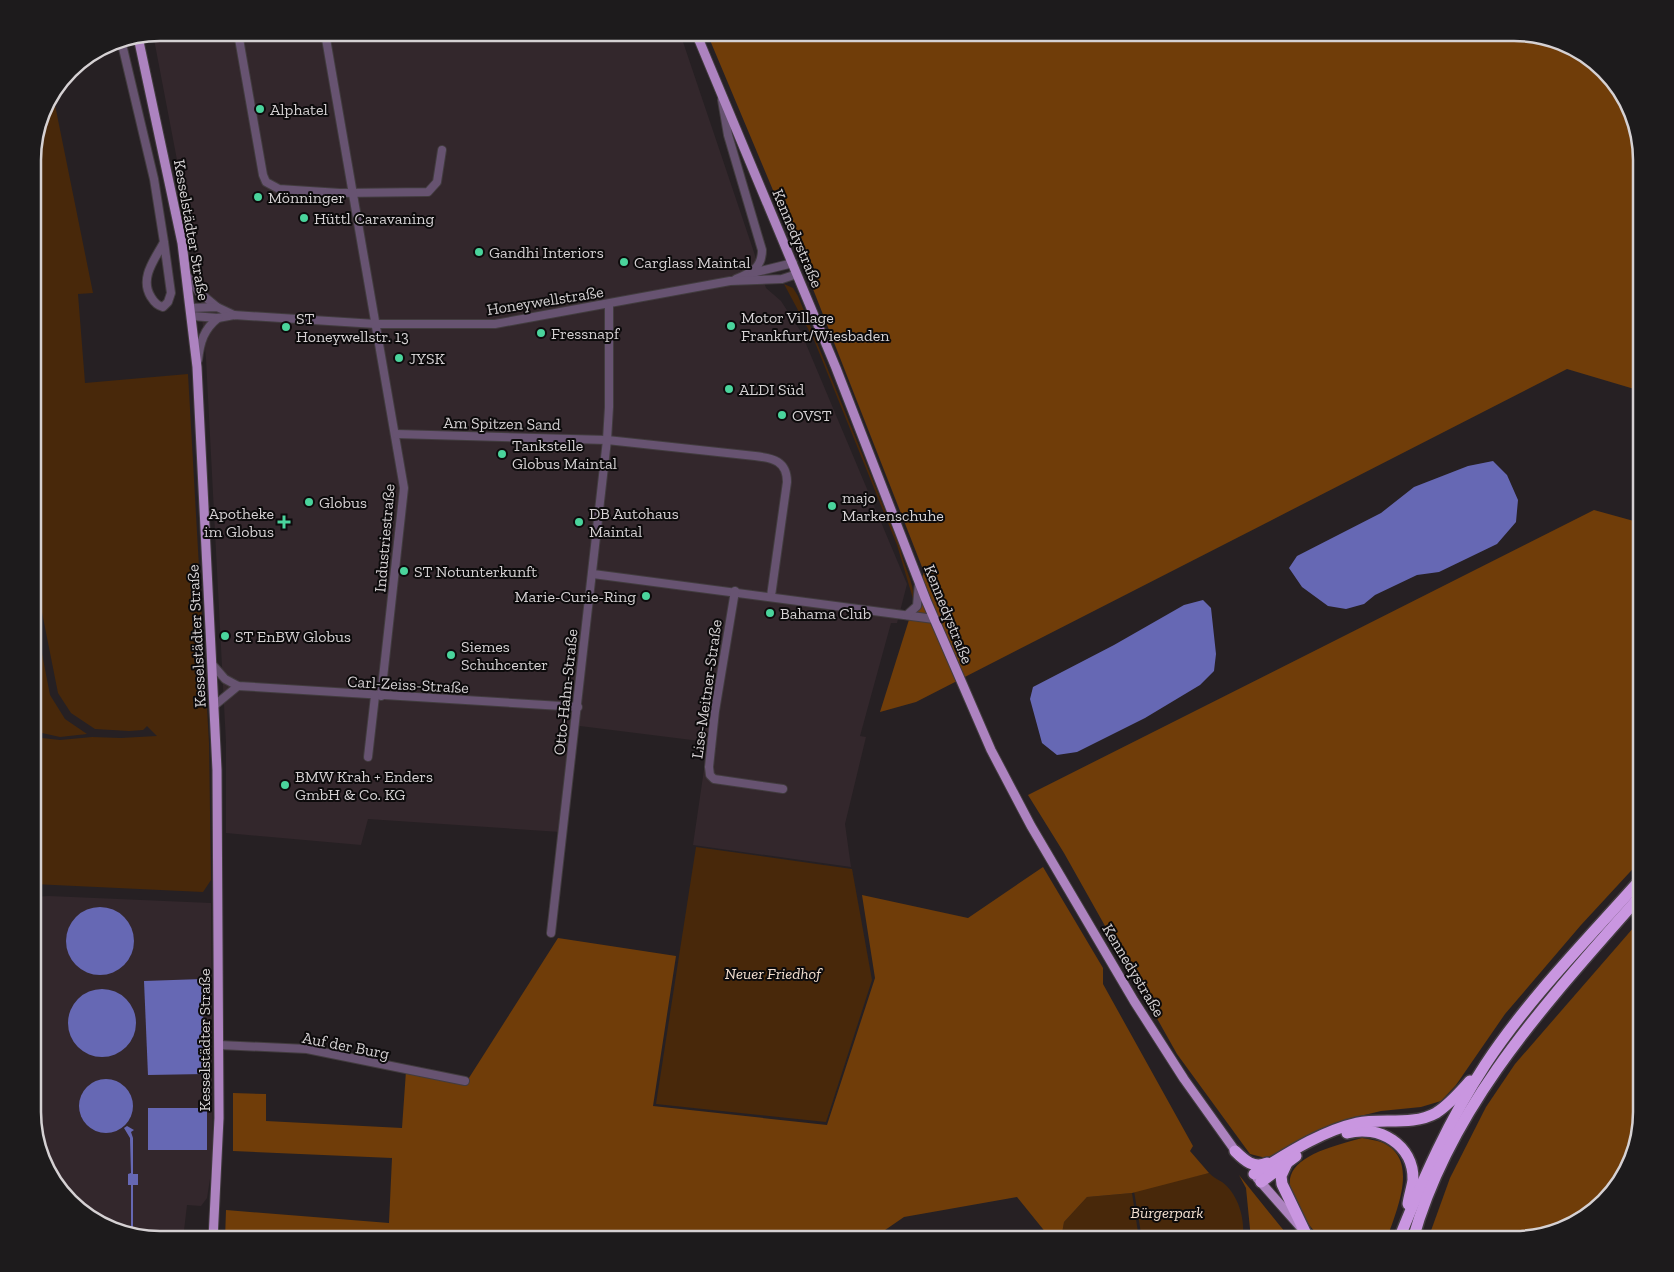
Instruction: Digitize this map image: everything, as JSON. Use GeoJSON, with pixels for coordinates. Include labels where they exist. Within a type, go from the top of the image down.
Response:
{"type":"FeatureCollection","features":[{"type":"Feature","properties":{"kind":"highway"},"geometry":{"type":"LineString","coordinates":[[1402,1231],[1422,1183],[1452,1120],[1485,1066],[1547,986],[1633,889]]}},
{"type":"Feature","properties":{"kind":"highway"},"geometry":{"type":"LineString","coordinates":[[1416,1231],[1437,1171],[1493,1074],[1554,994],[1633,905]]}},
{"type":"Feature","properties":{"kind":"highway"},"geometry":{"type":"LineString","coordinates":[[1257,1178],[1334,1131],[1356,1124],[1412,1119],[1436,1113],[1485,1066]]}},
{"type":"Feature","properties":{"kind":"highway"},"geometry":{"type":"LineString","coordinates":[[1235,1151],[1244,1160],[1256,1165],[1284,1160],[1350,1132],[1369,1130],[1390,1138],[1404,1151],[1412,1170],[1413,1181],[1401,1231]]}},
{"type":"Feature","properties":{"kind":"highway"},"geometry":{"type":"LineString","coordinates":[[1284,1160],[1281,1176],[1282,1184],[1306,1231]]}},
{"type":"Feature","properties":{"kind":"main road","name":"Kennedystraße"},"geometry":{"type":"LineString","coordinates":[[700,41],[798,274],[934,619],[991,750],[1027,819],[1134,1001],[1235,1151],[1305,1231]]}},
{"type":"Feature","properties":{"kind":"main road","name":"Kesselstädter Straße"},"geometry":{"type":"LineString","coordinates":[[139,43],[187,276],[197,367],[218,786],[220,1118],[214,1231]]}},
{"type":"Feature","properties":{"kind":"street"},"geometry":{"type":"LineString","coordinates":[[240,41],[266,182],[279,189],[354,193],[428,192],[437,182],[442,150]]}},
{"type":"Feature","properties":{"kind":"street","name":"Industriestraße"},"geometry":{"type":"LineString","coordinates":[[327,41],[396,434],[404,493],[378,696],[368,757]]}},
{"type":"Feature","properties":{"kind":"street"},"geometry":{"type":"LineString","coordinates":[[123,48],[154,179],[164,242],[171,293],[168,302],[163,307],[152,298],[146,284],[150,268],[164,242]]}},
{"type":"Feature","properties":{"kind":"street","name":"Kennedystraße"},"geometry":{"type":"LineString","coordinates":[[721,93],[728,135],[762,250],[759,265],[745,275],[730,281]]}},
{"type":"Feature","properties":{"kind":"street"},"geometry":{"type":"LineString","coordinates":[[745,275],[793,263]]}},
{"type":"Feature","properties":{"kind":"street","name":"Honeywellstraße"},"geometry":{"type":"LineString","coordinates":[[192,312],[218,318],[234,315],[376,324],[495,324],[730,281],[782,279],[798,274]]}},
{"type":"Feature","properties":{"kind":"street","name":"Honeywellstraße"},"geometry":{"type":"LineString","coordinates":[[187,276],[199,292],[218,308],[234,315]]}},
{"type":"Feature","properties":{"kind":"street","name":"Otto-Hahn-Straße"},"geometry":{"type":"LineString","coordinates":[[551,933],[607,440],[609,407],[609,304]]}},
{"type":"Feature","properties":{"kind":"street","name":"Honeywellstraße"},"geometry":{"type":"LineString","coordinates":[[192,312],[218,308]]}},
{"type":"Feature","properties":{"kind":"street"},"geometry":{"type":"LineString","coordinates":[[197,367],[200,343],[206,330],[218,318]]}},
{"type":"Feature","properties":{"kind":"street","name":"Am Spitzen Sand"},"geometry":{"type":"LineString","coordinates":[[396,434],[607,440]]}},
{"type":"Feature","properties":{"kind":"street"},"geometry":{"type":"LineString","coordinates":[[607,440],[763,457],[781,463],[786,472],[787,482],[771,596]]}},
{"type":"Feature","properties":{"kind":"street"},"geometry":{"type":"LineString","coordinates":[[593,574],[735,591],[934,619]]}},
{"type":"Feature","properties":{"kind":"street"},"geometry":{"type":"LineString","coordinates":[[907,614],[917,606],[919,581]]}},
{"type":"Feature","properties":{"kind":"street","name":"Lise-Meitner-Straße"},"geometry":{"type":"LineString","coordinates":[[735,591],[715,711],[709,767],[710,775],[714,779],[784,789]]}},
{"type":"Feature","properties":{"kind":"street"},"geometry":{"type":"LineString","coordinates":[[212,664],[225,678],[238,686],[215,705]]}},
{"type":"Feature","properties":{"kind":"street","name":"Carl-Zeiss-Straße"},"geometry":{"type":"LineString","coordinates":[[238,686],[578,707]]}},
{"type":"Feature","properties":{"kind":"street","name":"Auf der Burg"},"geometry":{"type":"LineString","coordinates":[[219,1045],[307,1049],[465,1081]]}},
{"type":"Feature","properties":{"kind":"shaded area"},"geometry":{"type":"Polygon","coordinates":[[[154,41],[683,41],[766,288],[781,301],[801,332],[907,584],[897,623],[891,623],[860,736],[866,737],[845,824],[851,867],[693,845],[708,742],[572,725],[560,832],[368,819],[361,845],[226,833],[226,743],[206,359],[197,265],[154,41]]]}},
{"type":"Feature","properties":{"kind":"shaded area"},"geometry":{"type":"Polygon","coordinates":[[[710,41],[1529,42],[1552,48],[1580,61],[1613,94],[1626,122],[1633,160],[1633,389],[1567,369],[916,702],[880,712],[924,572],[793,238],[710,41]]]}},
{"type":"Feature","properties":{"kind":"shaded area"},"geometry":{"type":"Polygon","coordinates":[[[1493,461],[1507,475],[1518,500],[1516,522],[1497,544],[1439,572],[1417,575],[1375,595],[1364,604],[1346,609],[1328,606],[1302,587],[1289,568],[1297,556],[1381,513],[1414,487],[1468,466],[1493,461]]]}},
{"type":"Feature","properties":{"kind":"shaded area"},"geometry":{"type":"Polygon","coordinates":[[[1594,510],[1633,521],[1633,869],[1581,925],[1505,1014],[1456,1085],[1441,1101],[1421,1107],[1381,1111],[1356,1117],[1266,1158],[1250,1154],[1177,1054],[1064,853],[1028,795],[1594,510]]]}},
{"type":"Feature","properties":{"kind":"shaded area"},"geometry":{"type":"Polygon","coordinates":[[[1203,600],[1211,608],[1216,654],[1214,671],[1200,685],[1145,718],[1077,752],[1057,755],[1042,743],[1030,699],[1033,687],[1114,645],[1184,605],[1203,600]]]}},
{"type":"Feature","properties":{"kind":"shaded area"},"geometry":{"type":"Polygon","coordinates":[[[1043,867],[1103,968],[1103,984],[1193,1146],[1190,1151],[1209,1173],[1132,1193],[1087,1197],[1064,1222],[1062,1231],[1045,1231],[1017,1197],[904,1217],[884,1231],[225,1231],[226,1210],[389,1223],[392,1158],[233,1151],[233,1093],[266,1094],[266,1121],[402,1128],[406,1071],[467,1081],[558,938],[676,956],[653,1106],[827,1125],[875,978],[862,895],[968,918],[1043,867]]]}},
{"type":"Feature","properties":{"kind":"shaded area"},"geometry":{"type":"Polygon","coordinates":[[[42,896],[211,903],[213,1150],[207,1198],[201,1206],[187,1205],[184,1231],[160,1231],[137,1228],[101,1215],[71,1190],[57,1171],[50,1157],[45,1143],[42,1120],[42,896]]]}},
{"type":"Feature","properties":{"kind":"shaded area"},"geometry":{"type":"Polygon","coordinates":[[[107,907],[119,913],[128,922],[134,934],[132,954],[124,965],[107,975],[93,975],[76,965],[68,954],[66,934],[76,917],[87,909],[107,907]]]}},
{"type":"Feature","properties":{"kind":"shaded area"},"geometry":{"type":"Polygon","coordinates":[[[1633,928],[1633,1112],[1626,1150],[1613,1178],[1598,1196],[1586,1206],[1573,1215],[1552,1224],[1529,1230],[1514,1231],[1431,1231],[1450,1178],[1486,1107],[1515,1064],[1633,928]]]}},
{"type":"Feature","properties":{"kind":"shaded area"},"geometry":{"type":"Polygon","coordinates":[[[202,979],[205,1074],[148,1075],[144,981],[202,979]]]}},
{"type":"Feature","properties":{"kind":"shaded area"},"geometry":{"type":"Polygon","coordinates":[[[102,989],[115,992],[126,999],[133,1010],[136,1023],[133,1036],[126,1047],[115,1054],[102,1057],[89,1054],[78,1047],[71,1036],[68,1023],[71,1010],[78,999],[89,992],[102,989]]]}},
{"type":"Feature","properties":{"kind":"shaded area"},"geometry":{"type":"Polygon","coordinates":[[[101,1079],[111,1079],[121,1083],[129,1091],[133,1106],[129,1121],[121,1129],[111,1133],[101,1133],[91,1129],[83,1121],[79,1111],[79,1101],[83,1091],[91,1083],[101,1079]]]}},
{"type":"Feature","properties":{"kind":"shaded area"},"geometry":{"type":"Polygon","coordinates":[[[148,1108],[207,1108],[207,1150],[148,1150],[148,1108]]]}},
{"type":"Feature","properties":{"kind":"shaded area"},"geometry":{"type":"Polygon","coordinates":[[[127,1126],[134,1130],[131,1132],[133,1138],[133,1174],[138,1174],[138,1185],[133,1185],[133,1227],[131,1226],[131,1185],[128,1185],[128,1174],[131,1173],[130,1138],[124,1128],[127,1126]]]}},
{"type":"Feature","properties":{"kind":"shaded area"},"geometry":{"type":"Polygon","coordinates":[[[1362,1138],[1374,1140],[1393,1150],[1400,1160],[1403,1172],[1400,1200],[1390,1231],[1314,1231],[1303,1217],[1293,1198],[1290,1183],[1293,1171],[1302,1161],[1337,1145],[1362,1138]]]}},
{"type":"Feature","properties":{"kind":"shaded area"},"geometry":{"type":"Polygon","coordinates":[[[1239,1175],[1284,1231],[1250,1231],[1246,1188],[1239,1175]]]}},
{"type":"Feature","properties":{"kind":"green space"},"geometry":{"type":"Polygon","coordinates":[[[55,106],[93,293],[78,294],[85,383],[188,374],[209,743],[211,880],[203,892],[42,884],[42,738],[60,740],[92,737],[157,736],[147,726],[143,730],[129,731],[95,729],[71,713],[58,693],[42,612],[42,152],[45,129],[55,106]]]}},
{"type":"Feature","properties":{"kind":"green space"},"geometry":{"type":"Polygon","coordinates":[[[784,284],[793,288],[798,296],[900,547],[913,588],[914,602],[897,545],[814,340],[784,284]]]}},
{"type":"Feature","properties":{"kind":"green space"},"geometry":{"type":"Polygon","coordinates":[[[42,654],[50,695],[65,719],[87,734],[60,737],[42,733],[42,654]]]}},
{"type":"Feature","properties":{"kind":"green space","name":"Neuer Friedhof"},"geometry":{"type":"Polygon","coordinates":[[[696,847],[852,869],[872,980],[826,1122],[656,1104],[696,847]]]}},
{"type":"Feature","properties":{"kind":"green space","name":"Bürgerpark"},"geometry":{"type":"Polygon","coordinates":[[[1209,1173],[1228,1187],[1237,1200],[1242,1216],[1243,1231],[1141,1231],[1134,1191],[1209,1173]]]}},
{"type":"Feature","properties":{"kind":"green space"},"geometry":{"type":"Polygon","coordinates":[[[1132,1193],[1138,1231],[1062,1231],[1064,1222],[1087,1197],[1132,1193]]]}},
{"type":"Feature","properties":{"kind":"place","name":"Alphatel"},"geometry":{"type":"Point","coordinates":[260,109]}},
{"type":"Feature","properties":{"kind":"place","name":"Mönninger"},"geometry":{"type":"Point","coordinates":[258,197]}},
{"type":"Feature","properties":{"kind":"place","name":"Hüttl Caravaning"},"geometry":{"type":"Point","coordinates":[304,218]}},
{"type":"Feature","properties":{"kind":"place","name":"Gandhi Interiors"},"geometry":{"type":"Point","coordinates":[479,252]}},
{"type":"Feature","properties":{"kind":"place","name":"Carglass Maintal"},"geometry":{"type":"Point","coordinates":[624,262]}},
{"type":"Feature","properties":{"kind":"place","name":"Motor Village Frankfurt/Wiesbaden"},"geometry":{"type":"Point","coordinates":[731,326]}},
{"type":"Feature","properties":{"kind":"place","name":"ST Honeywellstr. 13"},"geometry":{"type":"Point","coordinates":[286,327]}},
{"type":"Feature","properties":{"kind":"place","name":"Fressnapf"},"geometry":{"type":"Point","coordinates":[541,333]}},
{"type":"Feature","properties":{"kind":"place","name":"JYSK"},"geometry":{"type":"Point","coordinates":[399,358]}},
{"type":"Feature","properties":{"kind":"place","name":"ALDI Süd"},"geometry":{"type":"Point","coordinates":[729,389]}},
{"type":"Feature","properties":{"kind":"place","name":"OVST"},"geometry":{"type":"Point","coordinates":[782,415]}},
{"type":"Feature","properties":{"kind":"place","name":"Tankstelle Globus Maintal"},"geometry":{"type":"Point","coordinates":[502,454]}},
{"type":"Feature","properties":{"kind":"place","name":"Globus"},"geometry":{"type":"Point","coordinates":[309,502]}},
{"type":"Feature","properties":{"kind":"place","name":"majo Markenschuhe"},"geometry":{"type":"Point","coordinates":[832,506]}},
{"type":"Feature","properties":{"kind":"place","name":"Apotheke im Globus"},"geometry":{"type":"Point","coordinates":[284,522]}},
{"type":"Feature","properties":{"kind":"place","name":"DB Autohaus Maintal"},"geometry":{"type":"Point","coordinates":[579,522]}},
{"type":"Feature","properties":{"kind":"place","name":"ST Notunterkunft"},"geometry":{"type":"Point","coordinates":[404,571]}},
{"type":"Feature","properties":{"kind":"place","name":"Marie-Curie-Ring"},"geometry":{"type":"Point","coordinates":[646,596]}},
{"type":"Feature","properties":{"kind":"place","name":"Bahama Club"},"geometry":{"type":"Point","coordinates":[770,613]}},
{"type":"Feature","properties":{"kind":"place","name":"ST EnBW Globus"},"geometry":{"type":"Point","coordinates":[225,636]}},
{"type":"Feature","properties":{"kind":"place","name":"Siemes Schuhcenter"},"geometry":{"type":"Point","coordinates":[451,655]}},
{"type":"Feature","properties":{"kind":"place","name":"BMW Krah + Enders GmbH & Co. KG"},"geometry":{"type":"Point","coordinates":[285,785]}}]}
